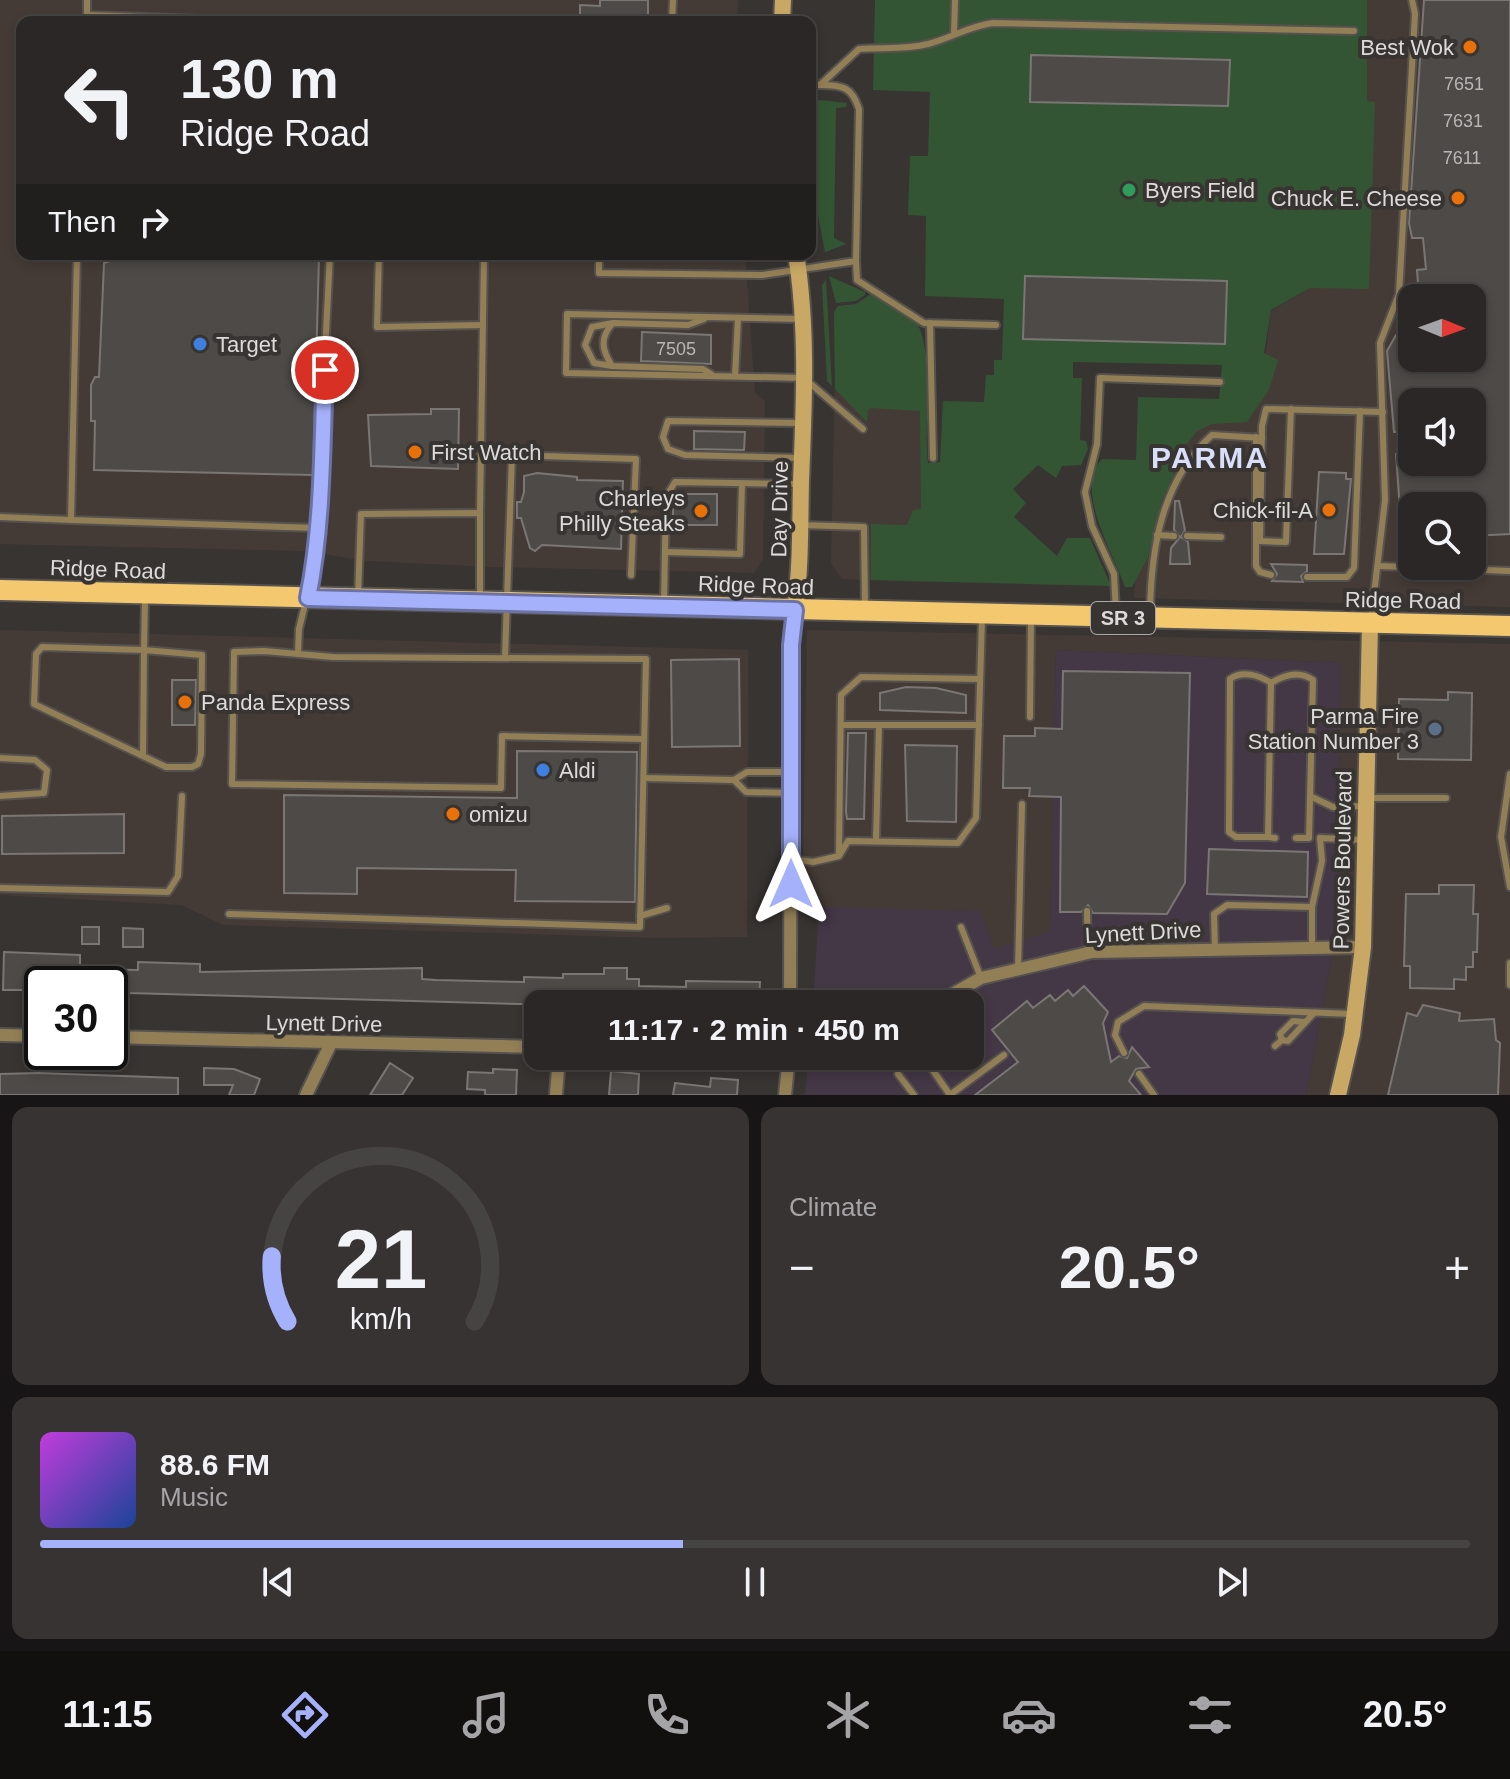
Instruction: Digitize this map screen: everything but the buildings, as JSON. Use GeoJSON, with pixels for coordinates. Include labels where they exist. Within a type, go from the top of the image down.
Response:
{"type":"FeatureCollection","features":[{"type":"Feature","properties":{"kind":"main road","name":"Ridge Road"},"geometry":{"type":"LineString","coordinates":[[0,590],[1510,626]]}},
{"type":"Feature","properties":{"kind":"street","name":"Day Drive"},"geometry":{"type":"LineString","coordinates":[[790,990],[791,645],[801,525],[804,378],[797,262]]}},
{"type":"Feature","properties":{"kind":"street","name":"Powers Boulevard"},"geometry":{"type":"LineString","coordinates":[[1338,1095],[1355,1014],[1363,947],[1370,623]]}},
{"type":"Feature","properties":{"kind":"street","name":"Lynett Drive"},"geometry":{"type":"LineString","coordinates":[[960,990],[981,978],[1088,953],[1363,947]]}},
{"type":"Feature","properties":{"kind":"street"},"geometry":{"type":"LineString","coordinates":[[0,1035],[24,1036]]}},
{"type":"Feature","properties":{"kind":"street","name":"Lynett Drive"},"geometry":{"type":"LineString","coordinates":[[128,1037],[524,1047]]}},
{"type":"Feature","properties":{"kind":"street"},"geometry":{"type":"LineString","coordinates":[[306,1095],[331,1043]]}},
{"type":"Feature","properties":{"kind":"street"},"geometry":{"type":"LineString","coordinates":[[556,1095],[558,1070]]}},
{"type":"Feature","properties":{"kind":"street"},"geometry":{"type":"LineString","coordinates":[[785,1095],[788,1070]]}},
{"type":"Feature","properties":{"kind":"lane"},"geometry":{"type":"LineString","coordinates":[[954,33],[955,0]]}},
{"type":"Feature","properties":{"kind":"lane"},"geometry":{"type":"LineString","coordinates":[[1370,623],[1379,566],[1386,479],[1380,343],[1399,294],[1415,14],[1412,0]]}},
{"type":"Feature","properties":{"kind":"lane"},"geometry":{"type":"LineString","coordinates":[[820,85],[831,71],[859,49],[910,48],[993,23],[1354,31]]}},
{"type":"Feature","properties":{"kind":"lane"},"geometry":{"type":"LineString","coordinates":[[816,85],[843,85],[854,93],[859,109],[857,280],[924,323],[996,325]]}},
{"type":"Feature","properties":{"kind":"lane"},"geometry":{"type":"LineString","coordinates":[[71,520],[77,260]]}},
{"type":"Feature","properties":{"kind":"lane"},"geometry":{"type":"LineString","coordinates":[[298,653],[299,629],[308,598],[317,528],[330,260]]}},
{"type":"Feature","properties":{"kind":"lane"},"geometry":{"type":"LineString","coordinates":[[379,260],[377,327],[483,325]]}},
{"type":"Feature","properties":{"kind":"lane"},"geometry":{"type":"LineString","coordinates":[[480,602],[484,260]]}},
{"type":"Feature","properties":{"kind":"lane"},"geometry":{"type":"LineString","coordinates":[[599,260],[599,273],[762,275],[797,262],[856,261]]}},
{"type":"Feature","properties":{"kind":"lane"},"geometry":{"type":"LineString","coordinates":[[802,319],[567,314],[566,373],[804,378],[863,429]]}},
{"type":"Feature","properties":{"kind":"lane"},"geometry":{"type":"LineString","coordinates":[[707,317],[688,325],[613,323],[592,327],[585,345],[594,363],[703,369],[713,376]]}},
{"type":"Feature","properties":{"kind":"lane"},"geometry":{"type":"LineString","coordinates":[[735,376],[738,318]]}},
{"type":"Feature","properties":{"kind":"lane"},"geometry":{"type":"LineString","coordinates":[[612,366],[603,353],[603,339],[613,323]]}},
{"type":"Feature","properties":{"kind":"lane"},"geometry":{"type":"LineString","coordinates":[[930,323],[933,458]]}},
{"type":"Feature","properties":{"kind":"lane"},"geometry":{"type":"LineString","coordinates":[[1116,618],[1114,574],[1092,526],[1085,492],[1097,444],[1100,378],[1220,382]]}},
{"type":"Feature","properties":{"kind":"lane"},"geometry":{"type":"LineString","coordinates":[[1271,575],[1260,572],[1256,566],[1259,438],[1266,409],[1383,412]]}},
{"type":"Feature","properties":{"kind":"lane"},"geometry":{"type":"LineString","coordinates":[[1259,438],[1260,541],[1286,542],[1291,409]]}},
{"type":"Feature","properties":{"kind":"lane"},"geometry":{"type":"LineString","coordinates":[[1307,577],[1347,577],[1354,568],[1360,411]]}},
{"type":"Feature","properties":{"kind":"lane"},"geometry":{"type":"LineString","coordinates":[[802,458],[674,452],[663,443],[668,421],[803,423]]}},
{"type":"Feature","properties":{"kind":"lane"},"geometry":{"type":"LineString","coordinates":[[1150,618],[1157,535],[1166,501],[1209,438],[1259,438]]}},
{"type":"Feature","properties":{"kind":"lane"},"geometry":{"type":"LineString","coordinates":[[505,657],[512,455],[636,459],[631,575]]}},
{"type":"Feature","properties":{"kind":"lane"},"geometry":{"type":"LineString","coordinates":[[664,605],[666,497],[675,482],[801,484]]}},
{"type":"Feature","properties":{"kind":"lane"},"geometry":{"type":"LineString","coordinates":[[665,552],[740,554],[742,484]]}},
{"type":"Feature","properties":{"kind":"lane"},"geometry":{"type":"LineString","coordinates":[[358,599],[361,514],[480,513]]}},
{"type":"Feature","properties":{"kind":"lane"},"geometry":{"type":"LineString","coordinates":[[0,517],[317,528]]}},
{"type":"Feature","properties":{"kind":"lane"},"geometry":{"type":"LineString","coordinates":[[801,525],[864,527],[865,612]]}},
{"type":"Feature","properties":{"kind":"lane"},"geometry":{"type":"LineString","coordinates":[[1157,535],[1174,536]]}},
{"type":"Feature","properties":{"kind":"lane"},"geometry":{"type":"LineString","coordinates":[[1187,536],[1221,537]]}},
{"type":"Feature","properties":{"kind":"lane"},"geometry":{"type":"LineString","coordinates":[[1379,566],[1510,571]]}},
{"type":"Feature","properties":{"kind":"lane"},"geometry":{"type":"LineString","coordinates":[[143,756],[145,594]]}},
{"type":"Feature","properties":{"kind":"lane"},"geometry":{"type":"LineString","coordinates":[[791,859],[813,862],[839,856],[848,841],[958,843],[976,818],[982,614]]}},
{"type":"Feature","properties":{"kind":"lane"},"geometry":{"type":"LineString","coordinates":[[1030,717],[1032,616]]}},
{"type":"Feature","properties":{"kind":"lane"},"geometry":{"type":"LineString","coordinates":[[42,647],[144,650],[202,655],[198,764],[166,767],[34,704],[36,654],[42,647]]}},
{"type":"Feature","properties":{"kind":"lane"},"geometry":{"type":"LineString","coordinates":[[229,914],[640,927],[644,778],[646,659],[333,657],[234,652],[232,784],[501,788],[502,736],[643,739]]}},
{"type":"Feature","properties":{"kind":"lane"},"geometry":{"type":"LineString","coordinates":[[1236,675],[1260,676],[1271,683],[1272,838],[1236,837],[1229,832],[1230,679],[1236,675]]}},
{"type":"Feature","properties":{"kind":"lane"},"geometry":{"type":"LineString","coordinates":[[1271,683],[1284,675],[1306,675],[1313,680],[1309,838]]}},
{"type":"Feature","properties":{"kind":"lane"},"geometry":{"type":"LineString","coordinates":[[839,856],[841,695],[861,677],[980,679]]}},
{"type":"Feature","properties":{"kind":"lane"},"geometry":{"type":"LineString","coordinates":[[841,725],[979,725]]}},
{"type":"Feature","properties":{"kind":"lane"},"geometry":{"type":"LineString","coordinates":[[876,841],[879,725]]}},
{"type":"Feature","properties":{"kind":"lane"},"geometry":{"type":"LineString","coordinates":[[0,758],[35,760],[47,770],[44,793],[0,796]]}},
{"type":"Feature","properties":{"kind":"lane"},"geometry":{"type":"LineString","coordinates":[[644,778],[734,780],[747,772],[790,772]]}},
{"type":"Feature","properties":{"kind":"lane"},"geometry":{"type":"LineString","coordinates":[[1510,774],[1501,837],[1510,887]]}},
{"type":"Feature","properties":{"kind":"lane"},"geometry":{"type":"LineString","coordinates":[[734,780],[746,792],[791,793]]}},
{"type":"Feature","properties":{"kind":"lane"},"geometry":{"type":"LineString","coordinates":[[0,888],[168,892],[178,876],[182,796]]}},
{"type":"Feature","properties":{"kind":"lane"},"geometry":{"type":"LineString","coordinates":[[1312,797],[1333,807],[1365,802],[1446,798]]}},
{"type":"Feature","properties":{"kind":"lane"},"geometry":{"type":"LineString","coordinates":[[1018,969],[1022,804]]}},
{"type":"Feature","properties":{"kind":"lane"},"geometry":{"type":"LineString","coordinates":[[1296,838],[1364,840]]}},
{"type":"Feature","properties":{"kind":"lane"},"geometry":{"type":"LineString","coordinates":[[1312,948],[1312,907],[1322,861],[1320,838]]}},
{"type":"Feature","properties":{"kind":"lane"},"geometry":{"type":"LineString","coordinates":[[1215,949],[1214,914],[1227,905],[1312,907]]}},
{"type":"Feature","properties":{"kind":"lane"},"geometry":{"type":"LineString","coordinates":[[640,916],[667,908]]}},
{"type":"Feature","properties":{"kind":"lane"},"geometry":{"type":"LineString","coordinates":[[1087,911],[1088,953]]}},
{"type":"Feature","properties":{"kind":"lane"},"geometry":{"type":"LineString","coordinates":[[961,927],[981,978]]}},
{"type":"Feature","properties":{"kind":"lane"},"geometry":{"type":"LineString","coordinates":[[1510,963],[1510,985]]}},
{"type":"Feature","properties":{"kind":"lane"},"geometry":{"type":"LineString","coordinates":[[1124,1053],[1115,1035],[1118,1022],[1144,1006],[1355,1014]]}},
{"type":"Feature","properties":{"kind":"lane"},"geometry":{"type":"LineString","coordinates":[[1275,1046],[1295,1036],[1303,1022],[1314,1013]]}},
{"type":"Feature","properties":{"kind":"lane"},"geometry":{"type":"LineString","coordinates":[[984,1070],[1004,1055]]}},
{"type":"Feature","properties":{"kind":"lane"},"geometry":{"type":"LineString","coordinates":[[933,1070],[950,1095],[984,1070]]}},
{"type":"Feature","properties":{"kind":"lane"},"geometry":{"type":"LineString","coordinates":[[898,1074],[914,1095]]}},
{"type":"Feature","properties":{"kind":"lane"},"geometry":{"type":"LineString","coordinates":[[1139,1074],[1154,1095]]}},
{"type":"Feature","properties":{"kind":"shaded area"},"geometry":{"type":"Polygon","coordinates":[[[0,0],[738,0],[737,16],[16,16],[16,260],[745,260],[755,393],[765,401],[763,559],[754,573],[367,561],[303,551],[0,544],[0,0]]]}},
{"type":"Feature","properties":{"kind":"shaded area"},"geometry":{"type":"Polygon","coordinates":[[[1367,0],[1510,0],[1510,607],[1134,598],[1140,491],[1164,444],[1263,374],[1271,311],[1310,288],[1374,102],[1367,102],[1367,0]]]}},
{"type":"Feature","properties":{"kind":"shaded area"},"geometry":{"type":"Polygon","coordinates":[[[925,372],[926,582],[842,579],[831,563],[835,375],[925,372]]]}},
{"type":"Feature","properties":{"kind":"shaded area"},"geometry":{"type":"Polygon","coordinates":[[[0,630],[748,650],[747,937],[659,938],[223,925],[182,905],[0,895],[0,630]]]}},
{"type":"Feature","properties":{"kind":"shaded area"},"geometry":{"type":"Polygon","coordinates":[[[807,630],[1510,644],[1510,1095],[1306,1095],[1337,930],[1341,663],[1056,650],[1050,932],[994,950],[980,911],[802,910],[807,630]]]}},
{"type":"Feature","properties":{"kind":"shaded area"},"geometry":{"type":"Polygon","coordinates":[[[1056,650],[1341,663],[1337,930],[1306,1095],[805,1095],[808,1070],[984,1070],[984,990],[814,990],[819,907],[980,911],[994,949],[1050,932],[1056,650]]]}},
{"type":"Feature","properties":{"kind":"green space"},"geometry":{"type":"Polygon","coordinates":[[[875,0],[1367,0],[1367,101],[1375,102],[1369,289],[1310,288],[1271,310],[1264,353],[1278,360],[1269,390],[1247,422],[1212,424],[1197,431],[1168,468],[1174,474],[1161,503],[1148,557],[1132,587],[1125,587],[1098,522],[1092,487],[1094,472],[1102,459],[1136,460],[1138,397],[1219,399],[1222,365],[1073,362],[1073,378],[1082,378],[1080,440],[1086,441],[1088,449],[1081,465],[1062,466],[1056,478],[1038,465],[1013,489],[1026,503],[1014,517],[1057,556],[1067,538],[1090,538],[1111,586],[871,580],[871,524],[907,525],[913,510],[921,509],[920,411],[871,408],[867,422],[835,389],[834,312],[838,306],[856,304],[871,294],[900,308],[914,319],[921,331],[927,367],[928,463],[940,462],[943,401],[984,402],[986,375],[994,375],[994,360],[1002,360],[1004,299],[925,296],[926,216],[908,215],[910,156],[928,156],[930,92],[873,90],[875,0]]]}},
{"type":"Feature","properties":{"kind":"green space"},"geometry":{"type":"Polygon","coordinates":[[[816,100],[847,103],[846,107],[836,108],[834,238],[846,244],[825,252],[816,205],[816,100]]]}},
{"type":"Feature","properties":{"kind":"green space"},"geometry":{"type":"Polygon","coordinates":[[[829,276],[865,292],[865,295],[856,301],[836,303],[829,276]]]}},
{"type":"Feature","properties":{"kind":"green space"},"geometry":{"type":"Polygon","coordinates":[[[826,280],[832,386],[827,381],[822,285],[826,280]]]}},
{"type":"Feature","properties":{"kind":"place","name":"Best Wok"},"geometry":{"type":"Point","coordinates":[1470,47]}},
{"type":"Feature","properties":{"kind":"place","name":"Byers Field"},"geometry":{"type":"Point","coordinates":[1129,190]}},
{"type":"Feature","properties":{"kind":"place","name":"Chuck E. Cheese"},"geometry":{"type":"Point","coordinates":[1458,198]}},
{"type":"Feature","properties":{"kind":"place","name":"Target"},"geometry":{"type":"Point","coordinates":[200,344]}},
{"type":"Feature","properties":{"kind":"place","name":"First Watch"},"geometry":{"type":"Point","coordinates":[415,452]}},
{"type":"Feature","properties":{"kind":"place","name":"Chick-fil-A"},"geometry":{"type":"Point","coordinates":[1329,510]}},
{"type":"Feature","properties":{"kind":"place","name":"Charleys Philly Steaks"},"geometry":{"type":"Point","coordinates":[701,511]}},
{"type":"Feature","properties":{"kind":"place","name":"Panda Express"},"geometry":{"type":"Point","coordinates":[185,702]}},
{"type":"Feature","properties":{"kind":"place","name":"Parma Fire Station Number 3"},"geometry":{"type":"Point","coordinates":[1435,729]}},
{"type":"Feature","properties":{"kind":"place","name":"Aldi"},"geometry":{"type":"Point","coordinates":[543,770]}},
{"type":"Feature","properties":{"kind":"place","name":"omizu"},"geometry":{"type":"Point","coordinates":[453,814]}},
{"type":"Feature","properties":{"kind":"district","name":"PARMA"},"geometry":{"type":"Point","coordinates":[1210,458]}},
{"type":"Feature","properties":{"kind":"route"},"geometry":{"type":"LineString","coordinates":[[325,370],[321,483],[314,568],[308,598],[795,610],[791,645],[791,884]]}}]}
